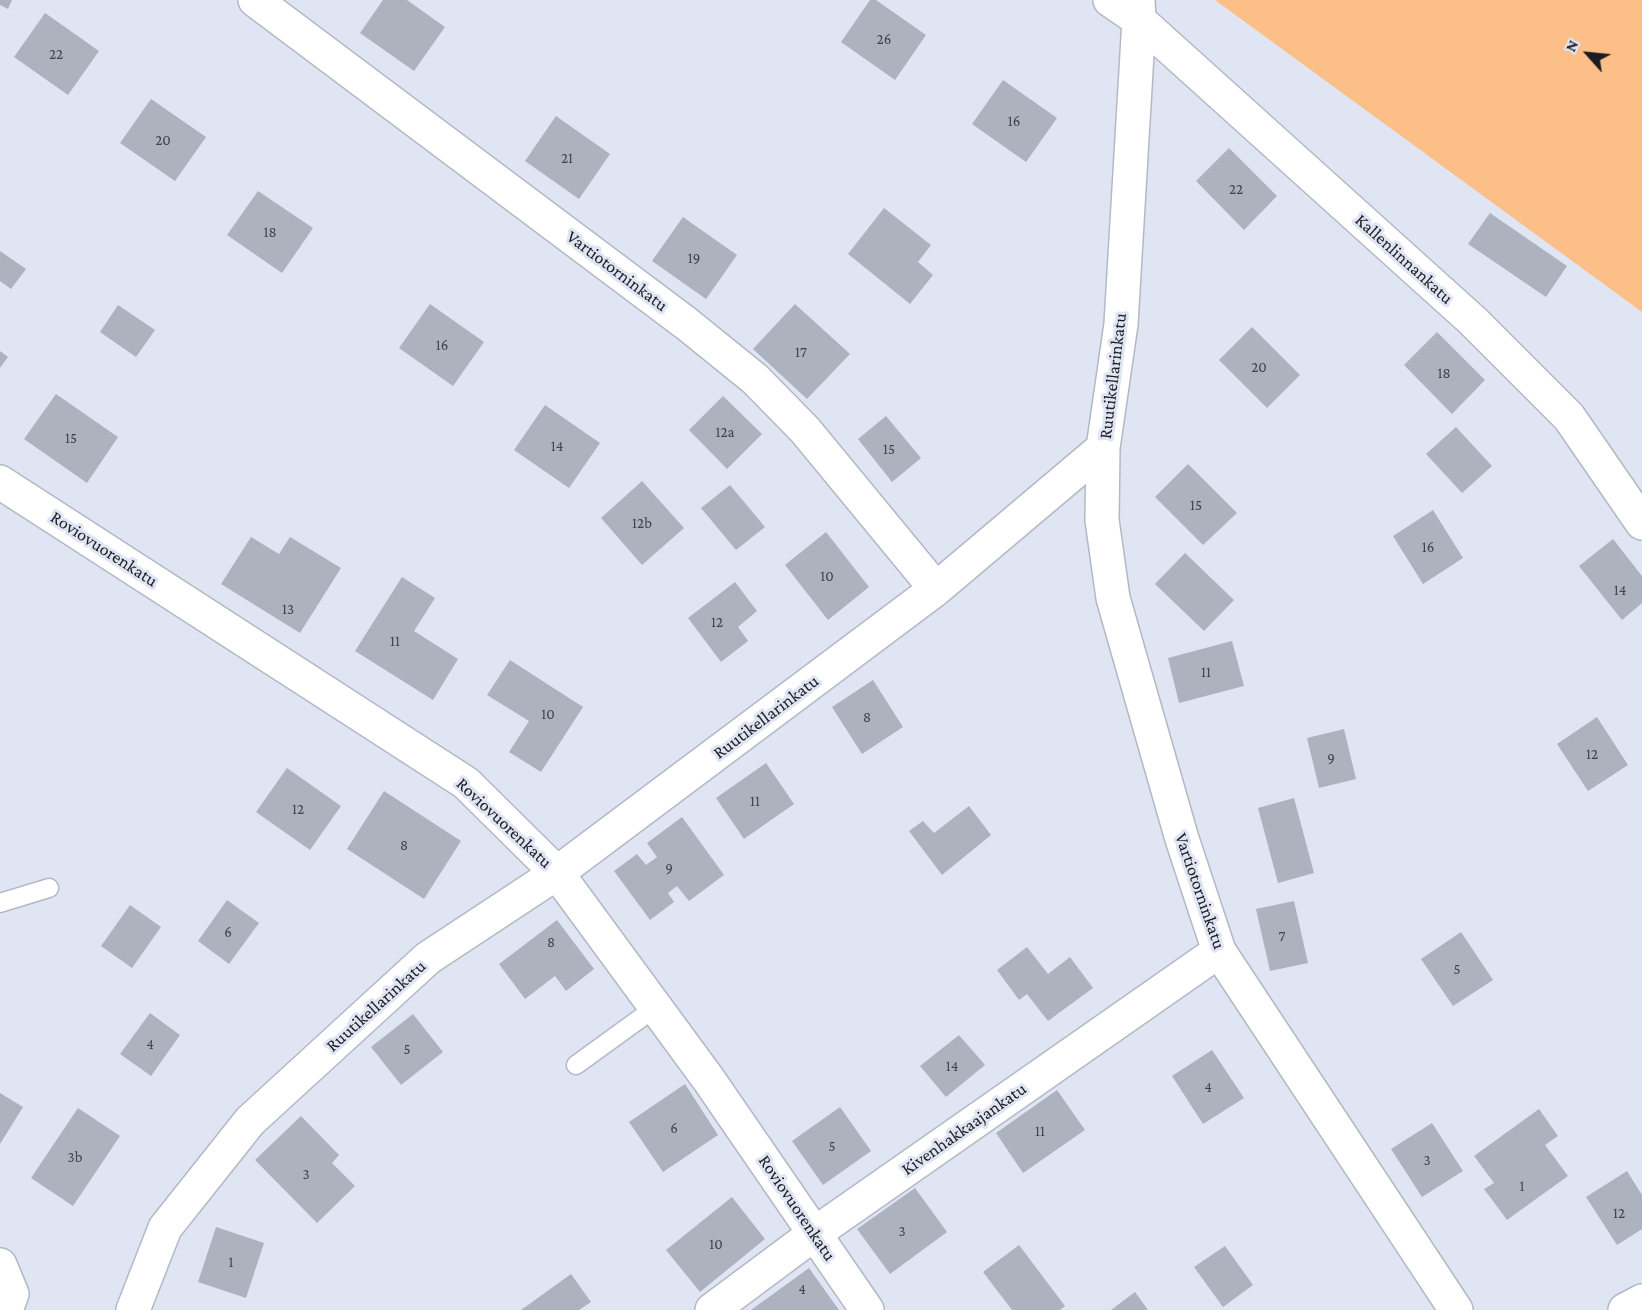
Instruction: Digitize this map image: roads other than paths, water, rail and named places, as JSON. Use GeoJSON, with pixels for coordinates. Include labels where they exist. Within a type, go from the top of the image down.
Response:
{"type":"FeatureCollection","features":[{"type":"Feature","properties":{"kind":"street","name":"Vartiotorninkatu"},"geometry":{"type":"LineString","coordinates":[[255,0],[687,324],[755,379],[805,430],[936,589]]}},
{"type":"Feature","properties":{"kind":"street","name":"Kallenlinnankatu"},"geometry":{"type":"LineString","coordinates":[[1110,0],[1138,10],[1489,337],[1569,417],[1642,523]]}},
{"type":"Feature","properties":{"kind":"street","name":"Ruutikellarinkatu"},"geometry":{"type":"LineString","coordinates":[[133,1310],[165,1228],[250,1121],[428,958],[557,873],[936,589],[1103,448],[1120,324],[1138,10]]}},
{"type":"Feature","properties":{"kind":"street","name":"Vartiotorninkatu"},"geometry":{"type":"LineString","coordinates":[[1103,448],[1102,520],[1113,598],[1182,839],[1219,951],[1455,1310]]}},
{"type":"Feature","properties":{"kind":"street","name":"Roviovuorenkatu"},"geometry":{"type":"LineString","coordinates":[[0,482],[466,783],[557,873],[710,1080],[867,1310]]}},
{"type":"Feature","properties":{"kind":"street","name":"Kivenhakkaajankatu"},"geometry":{"type":"LineString","coordinates":[[712,1310],[814,1234],[1219,951]]}},
{"type":"Feature","properties":{"kind":"street"},"geometry":{"type":"LineString","coordinates":[[0,1265],[12,1294],[6,1310]]}},
{"type":"Feature","properties":{"kind":"street"},"geometry":{"type":"LineString","coordinates":[[1625,1310],[1642,1301]]}},
{"type":"Feature","properties":{"kind":"lane"},"geometry":{"type":"LineString","coordinates":[[0,903],[49,888]]}},
{"type":"Feature","properties":{"kind":"lane"},"geometry":{"type":"LineString","coordinates":[[576,1065],[656,1007]]}}]}
